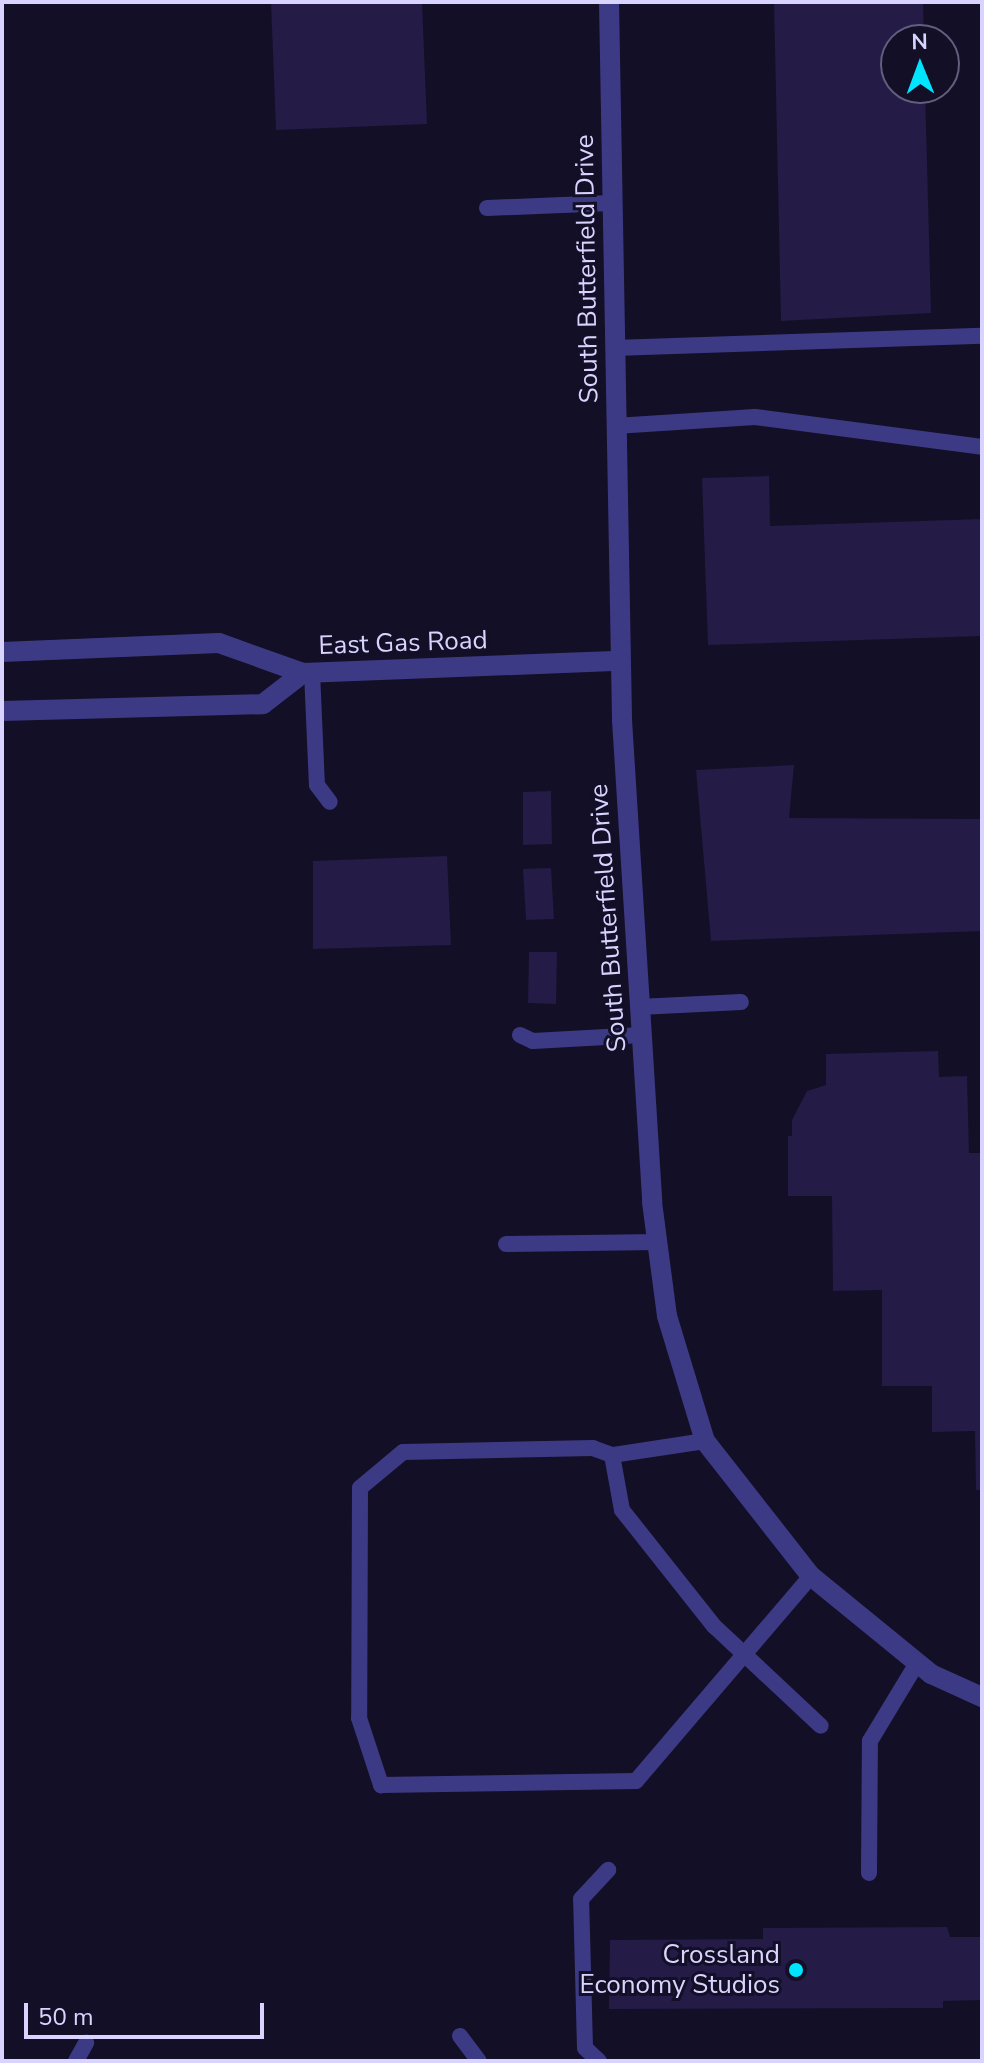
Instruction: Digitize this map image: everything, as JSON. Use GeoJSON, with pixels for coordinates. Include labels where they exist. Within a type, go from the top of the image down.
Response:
{"type":"FeatureCollection","features":[{"type":"Feature","properties":{"kind":"street","name":"South Butterfield Drive"},"geometry":{"type":"LineString","coordinates":[[609,2],[620,661],[639,1007],[667,1316],[705,1441],[811,1576],[931,1674],[982,1697]]}},
{"type":"Feature","properties":{"kind":"street","name":"East Gas Road"},"geometry":{"type":"LineString","coordinates":[[2,652],[219,643],[308,672],[620,661]]}},
{"type":"Feature","properties":{"kind":"street"},"geometry":{"type":"LineString","coordinates":[[2,711],[263,704],[308,672]]}},
{"type":"Feature","properties":{"kind":"lane"},"geometry":{"type":"LineString","coordinates":[[487,208],[611,203]]}},
{"type":"Feature","properties":{"kind":"lane"},"geometry":{"type":"LineString","coordinates":[[614,348],[982,336]]}},
{"type":"Feature","properties":{"kind":"lane"},"geometry":{"type":"LineString","coordinates":[[615,426],[755,417],[982,447]]}},
{"type":"Feature","properties":{"kind":"lane"},"geometry":{"type":"LineString","coordinates":[[308,672],[317,785],[330,802]]}},
{"type":"Feature","properties":{"kind":"lane"},"geometry":{"type":"LineString","coordinates":[[639,1007],[741,1002]]}},
{"type":"Feature","properties":{"kind":"lane"},"geometry":{"type":"LineString","coordinates":[[520,1035],[533,1041],[642,1035]]}},
{"type":"Feature","properties":{"kind":"lane"},"geometry":{"type":"LineString","coordinates":[[506,1244],[658,1242]]}},
{"type":"Feature","properties":{"kind":"lane"},"geometry":{"type":"LineString","coordinates":[[705,1441],[612,1455],[593,1448],[403,1452],[360,1488],[359,1718],[381,1785],[636,1781],[811,1576]]}},
{"type":"Feature","properties":{"kind":"lane"},"geometry":{"type":"LineString","coordinates":[[612,1455],[622,1510],[714,1626],[821,1726]]}},
{"type":"Feature","properties":{"kind":"lane"},"geometry":{"type":"LineString","coordinates":[[869,1873],[870,1741],[917,1663]]}},
{"type":"Feature","properties":{"kind":"lane"},"geometry":{"type":"LineString","coordinates":[[599,2061],[585,2048],[581,1899],[608,1870]]}},
{"type":"Feature","properties":{"kind":"lane"},"geometry":{"type":"LineString","coordinates":[[460,2036],[479,2061]]}},
{"type":"Feature","properties":{"kind":"lane"},"geometry":{"type":"LineString","coordinates":[[76,2061],[86,2043]]}},
{"type":"Feature","properties":{"kind":"building"},"geometry":{"type":"Polygon","coordinates":[[[271,2],[422,2],[427,124],[276,130],[271,2]]]}},
{"type":"Feature","properties":{"kind":"building"},"geometry":{"type":"Polygon","coordinates":[[[774,2],[923,2],[924,24],[880,24],[880,104],[925,104],[931,313],[781,321],[774,2]]]}},
{"type":"Feature","properties":{"kind":"building"},"geometry":{"type":"Polygon","coordinates":[[[769,476],[770,526],[982,519],[982,636],[708,645],[702,478],[769,476]]]}},
{"type":"Feature","properties":{"kind":"building"},"geometry":{"type":"Polygon","coordinates":[[[794,765],[789,818],[982,819],[982,931],[711,941],[696,770],[794,765]]]}},
{"type":"Feature","properties":{"kind":"building"},"geometry":{"type":"Polygon","coordinates":[[[551,791],[552,844],[523,845],[523,792],[551,791]]]}},
{"type":"Feature","properties":{"kind":"building"},"geometry":{"type":"Polygon","coordinates":[[[447,856],[451,945],[313,949],[313,861],[447,856]]]}},
{"type":"Feature","properties":{"kind":"building"},"geometry":{"type":"Polygon","coordinates":[[[551,868],[554,919],[526,920],[523,869],[551,868]]]}},
{"type":"Feature","properties":{"kind":"building"},"geometry":{"type":"Polygon","coordinates":[[[529,952],[557,952],[556,1004],[528,1003],[529,952]]]}},
{"type":"Feature","properties":{"kind":"building"},"geometry":{"type":"Polygon","coordinates":[[[938,1051],[939,1077],[967,1076],[969,1153],[982,1153],[982,1490],[976,1490],[975,1431],[932,1432],[932,1386],[882,1386],[882,1290],[833,1291],[832,1196],[788,1196],[788,1136],[792,1136],[792,1120],[807,1091],[826,1085],[826,1054],[938,1051]]]}},
{"type":"Feature","properties":{"kind":"building","name":"Crossland Economy Studios"},"geometry":{"type":"Polygon","coordinates":[[[947,1927],[950,1937],[982,1937],[982,2000],[943,2001],[943,2008],[609,2009],[610,1940],[763,1939],[763,1928],[947,1927]]]}},
{"type":"Feature","properties":{"kind":"place","name":"Crossland Economy Studios"},"geometry":{"type":"Point","coordinates":[796,1970]}}]}
